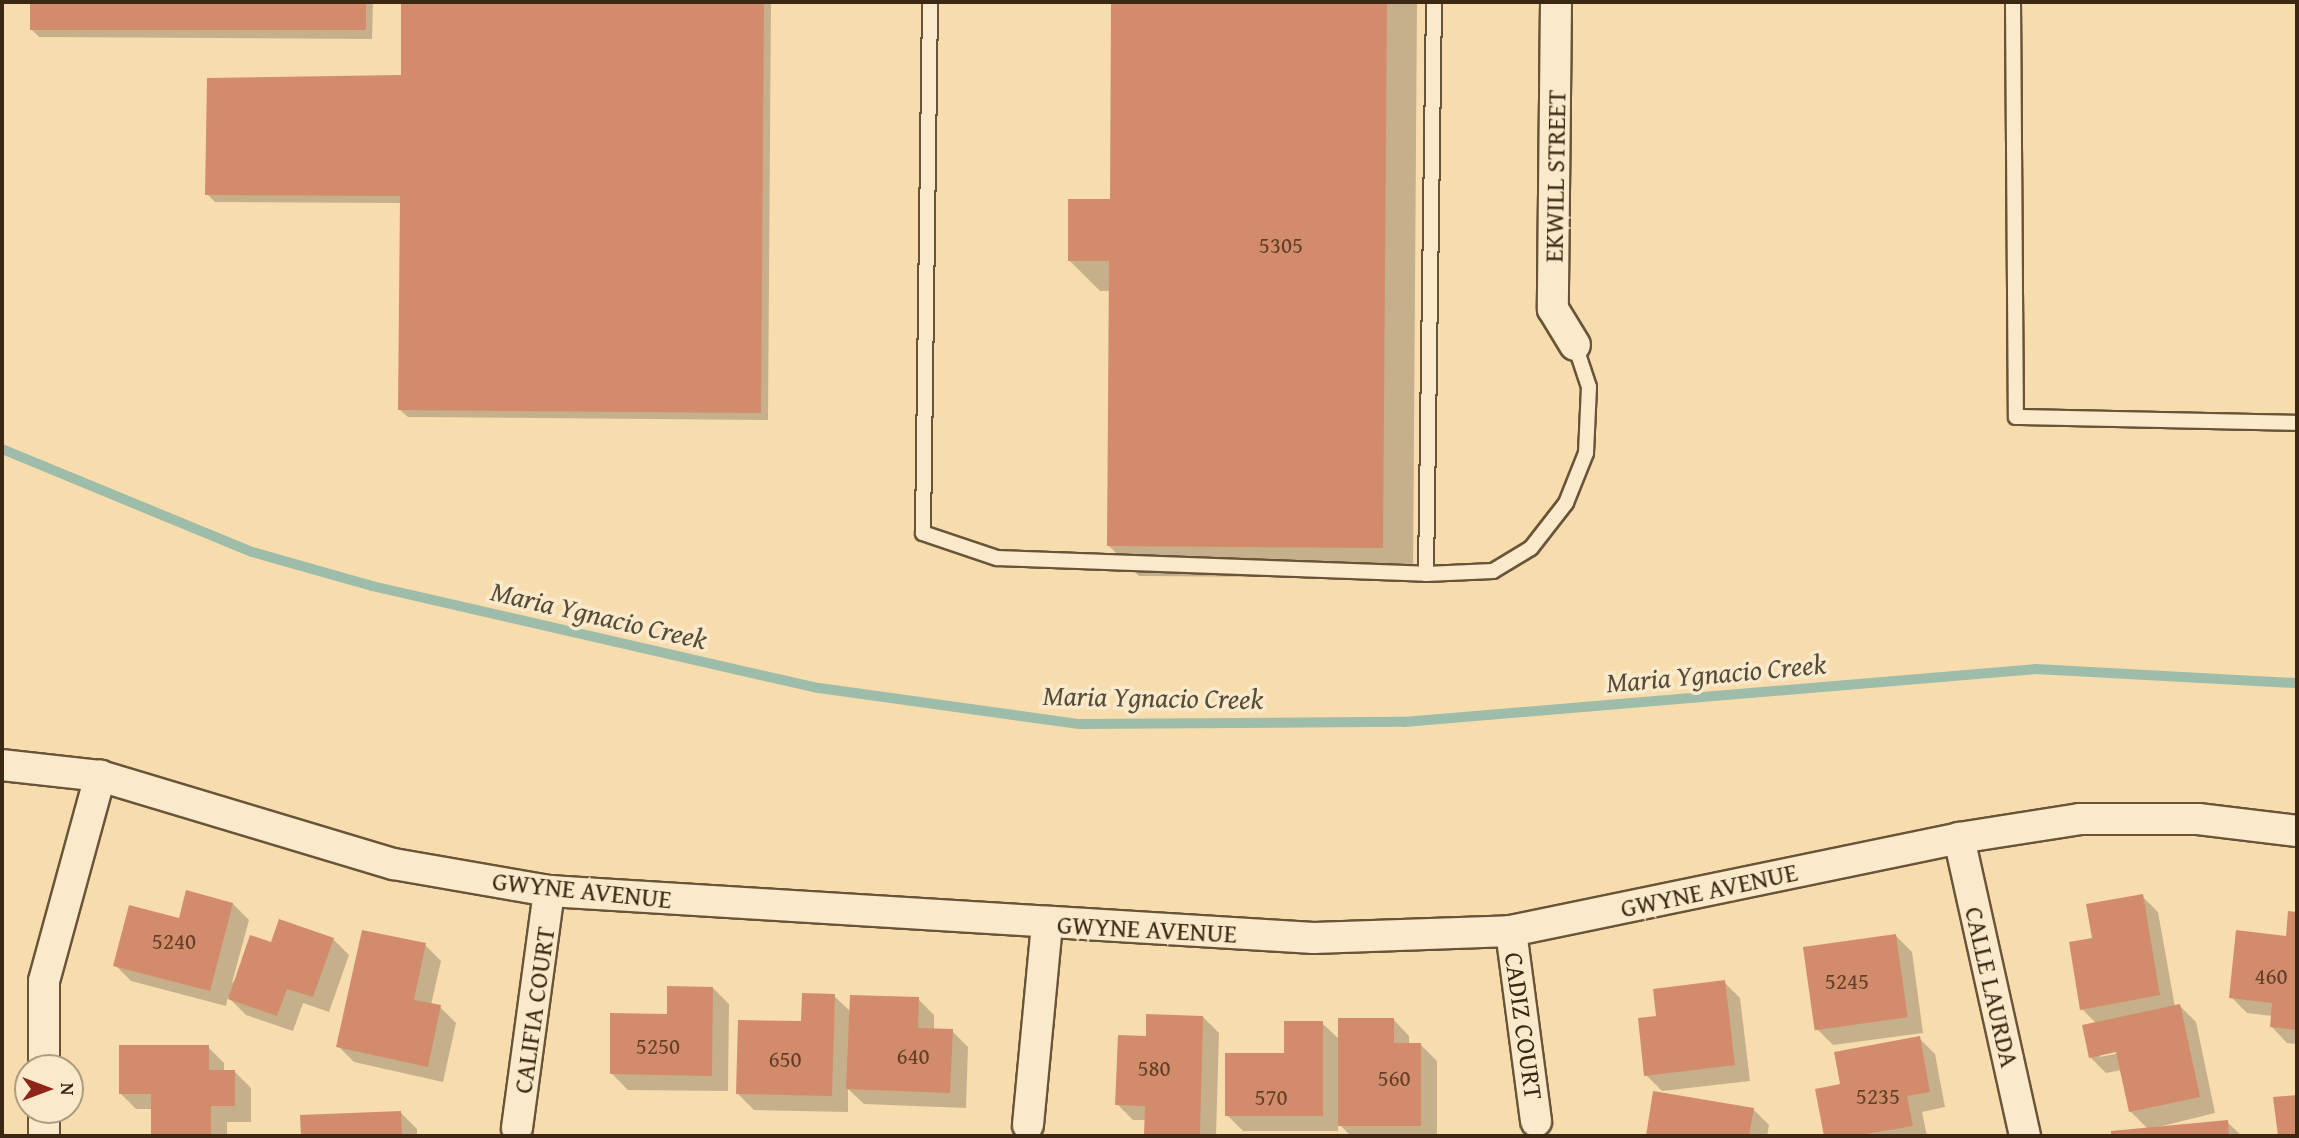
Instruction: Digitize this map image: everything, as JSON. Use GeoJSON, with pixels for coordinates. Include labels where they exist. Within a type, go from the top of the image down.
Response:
{"type":"FeatureCollection","features":[{"type":"Feature","properties":{"kind":"street","name":"EKWILL STREET"},"geometry":{"type":"LineString","coordinates":[[1556,2],[1553,309],[1575,345]]}},
{"type":"Feature","properties":{"kind":"street","name":"GWYNE AVENUE"},"geometry":{"type":"LineString","coordinates":[[2,765],[100,776],[394,864],[550,891],[1314,938],[1511,931],[1959,838],[2080,819],[2198,819],[2297,831]]}},
{"type":"Feature","properties":{"kind":"street"},"geometry":{"type":"LineString","coordinates":[[44,1054],[44,981],[100,776]]}},
{"type":"Feature","properties":{"kind":"street","name":"CALLE LAURDA"},"geometry":{"type":"LineString","coordinates":[[1959,838],[2025,1136]]}},
{"type":"Feature","properties":{"kind":"street","name":"CALIFIA COURT"},"geometry":{"type":"LineString","coordinates":[[517,1128],[550,891]]}},
{"type":"Feature","properties":{"kind":"street"},"geometry":{"type":"LineString","coordinates":[[1028,1125],[1047,923]]}},
{"type":"Feature","properties":{"kind":"street","name":"CADIZ COURT"},"geometry":{"type":"LineString","coordinates":[[1511,931],[1536,1121]]}},
{"type":"Feature","properties":{"kind":"lane"},"geometry":{"type":"LineString","coordinates":[[930,2],[923,533],[997,558],[1426,574],[1493,571],[1531,548],[1566,503],[1586,453],[1589,387],[1575,345]]}},
{"type":"Feature","properties":{"kind":"lane"},"geometry":{"type":"LineString","coordinates":[[1426,574],[1434,2]]}},
{"type":"Feature","properties":{"kind":"lane"},"geometry":{"type":"LineString","coordinates":[[2013,2],[2016,416],[2297,423]]}},
{"type":"Feature","properties":{"kind":"building"},"geometry":{"type":"Polygon","coordinates":[[[30,2],[366,2],[366,30],[30,30],[30,2]]]}},
{"type":"Feature","properties":{"kind":"building"},"geometry":{"type":"Polygon","coordinates":[[[401,2],[764,2],[761,413],[398,410],[400,196],[205,195],[207,78],[401,75],[401,2]]]}},
{"type":"Feature","properties":{"kind":"building"},"geometry":{"type":"Polygon","coordinates":[[[1111,2],[1387,2],[1383,548],[1107,546],[1109,261],[1068,261],[1068,199],[1110,199],[1111,2]]]}},
{"type":"Feature","properties":{"kind":"building"},"geometry":{"type":"Polygon","coordinates":[[[186,890],[233,903],[210,991],[113,966],[129,905],[179,918],[186,890]]]}},
{"type":"Feature","properties":{"kind":"building"},"geometry":{"type":"Polygon","coordinates":[[[2143,894],[2160,995],[2080,1010],[2069,942],[2092,938],[2086,904],[2143,894]]]}},
{"type":"Feature","properties":{"kind":"building"},"geometry":{"type":"Polygon","coordinates":[[[2288,911],[2297,912],[2297,1030],[2270,1027],[2272,1003],[2229,998],[2236,930],[2286,936],[2288,911]]]}},
{"type":"Feature","properties":{"kind":"building"},"geometry":{"type":"Polygon","coordinates":[[[279,919],[334,938],[313,997],[287,989],[277,1016],[228,999],[250,935],[271,942],[279,919]]]}},
{"type":"Feature","properties":{"kind":"building"},"geometry":{"type":"Polygon","coordinates":[[[362,930],[426,943],[414,1000],[441,1005],[428,1067],[336,1047],[362,930]]]}},
{"type":"Feature","properties":{"kind":"building"},"geometry":{"type":"Polygon","coordinates":[[[1896,934],[1908,1017],[1815,1030],[1803,947],[1896,934]]]}},
{"type":"Feature","properties":{"kind":"building"},"geometry":{"type":"Polygon","coordinates":[[[1725,980],[1735,1065],[1644,1076],[1638,1018],[1656,1016],[1653,989],[1725,980]]]}},
{"type":"Feature","properties":{"kind":"building"},"geometry":{"type":"Polygon","coordinates":[[[667,986],[713,987],[712,1076],[610,1074],[610,1013],[667,1014],[667,986]]]}},
{"type":"Feature","properties":{"kind":"building"},"geometry":{"type":"Polygon","coordinates":[[[802,993],[835,994],[832,1096],[736,1094],[738,1020],[801,1021],[802,993]]]}},
{"type":"Feature","properties":{"kind":"building"},"geometry":{"type":"Polygon","coordinates":[[[850,995],[919,997],[918,1028],[953,1029],[950,1093],[846,1089],[850,995]]]}},
{"type":"Feature","properties":{"kind":"building"},"geometry":{"type":"Polygon","coordinates":[[[2180,1004],[2200,1097],[2129,1112],[2116,1052],[2089,1058],[2082,1025],[2180,1004]]]}},
{"type":"Feature","properties":{"kind":"building"},"geometry":{"type":"Polygon","coordinates":[[[1146,1014],[1203,1016],[1200,1136],[1144,1135],[1145,1106],[1115,1105],[1118,1035],[1146,1036],[1146,1014]]]}},
{"type":"Feature","properties":{"kind":"building"},"geometry":{"type":"Polygon","coordinates":[[[1338,1018],[1394,1018],[1394,1043],[1421,1043],[1421,1126],[1338,1126],[1338,1018]]]}},
{"type":"Feature","properties":{"kind":"building"},"geometry":{"type":"Polygon","coordinates":[[[1284,1021],[1323,1021],[1323,1116],[1225,1116],[1225,1053],[1284,1053],[1284,1021]]]}},
{"type":"Feature","properties":{"kind":"building"},"geometry":{"type":"Polygon","coordinates":[[[1920,1036],[1930,1092],[1907,1096],[1913,1126],[1854,1136],[1824,1136],[1815,1089],[1840,1084],[1834,1052],[1920,1036]]]}},
{"type":"Feature","properties":{"kind":"building"},"geometry":{"type":"Polygon","coordinates":[[[119,1045],[209,1045],[209,1070],[235,1070],[235,1106],[211,1106],[211,1136],[151,1136],[151,1094],[119,1094],[119,1045]]]}},
{"type":"Feature","properties":{"kind":"building"},"geometry":{"type":"Polygon","coordinates":[[[1653,1091],[1754,1108],[1749,1136],[1646,1136],[1653,1091]]]}},
{"type":"Feature","properties":{"kind":"building"},"geometry":{"type":"Polygon","coordinates":[[[2297,1095],[2297,1136],[2278,1136],[2273,1097],[2297,1095]]]}},
{"type":"Feature","properties":{"kind":"building"},"geometry":{"type":"Polygon","coordinates":[[[401,1111],[402,1136],[301,1136],[300,1115],[401,1111]]]}},
{"type":"Feature","properties":{"kind":"building"},"geometry":{"type":"Polygon","coordinates":[[[2228,1120],[2229,1136],[2111,1136],[2111,1131],[2228,1120]]]}},
{"type":"Feature","properties":{"kind":"waterway","name":"Maria Ygnacio Creek"},"geometry":{"type":"LineString","coordinates":[[2,449],[252,552],[372,586],[819,688],[1080,724],[1404,722],[2036,669],[2297,683]]}}]}
